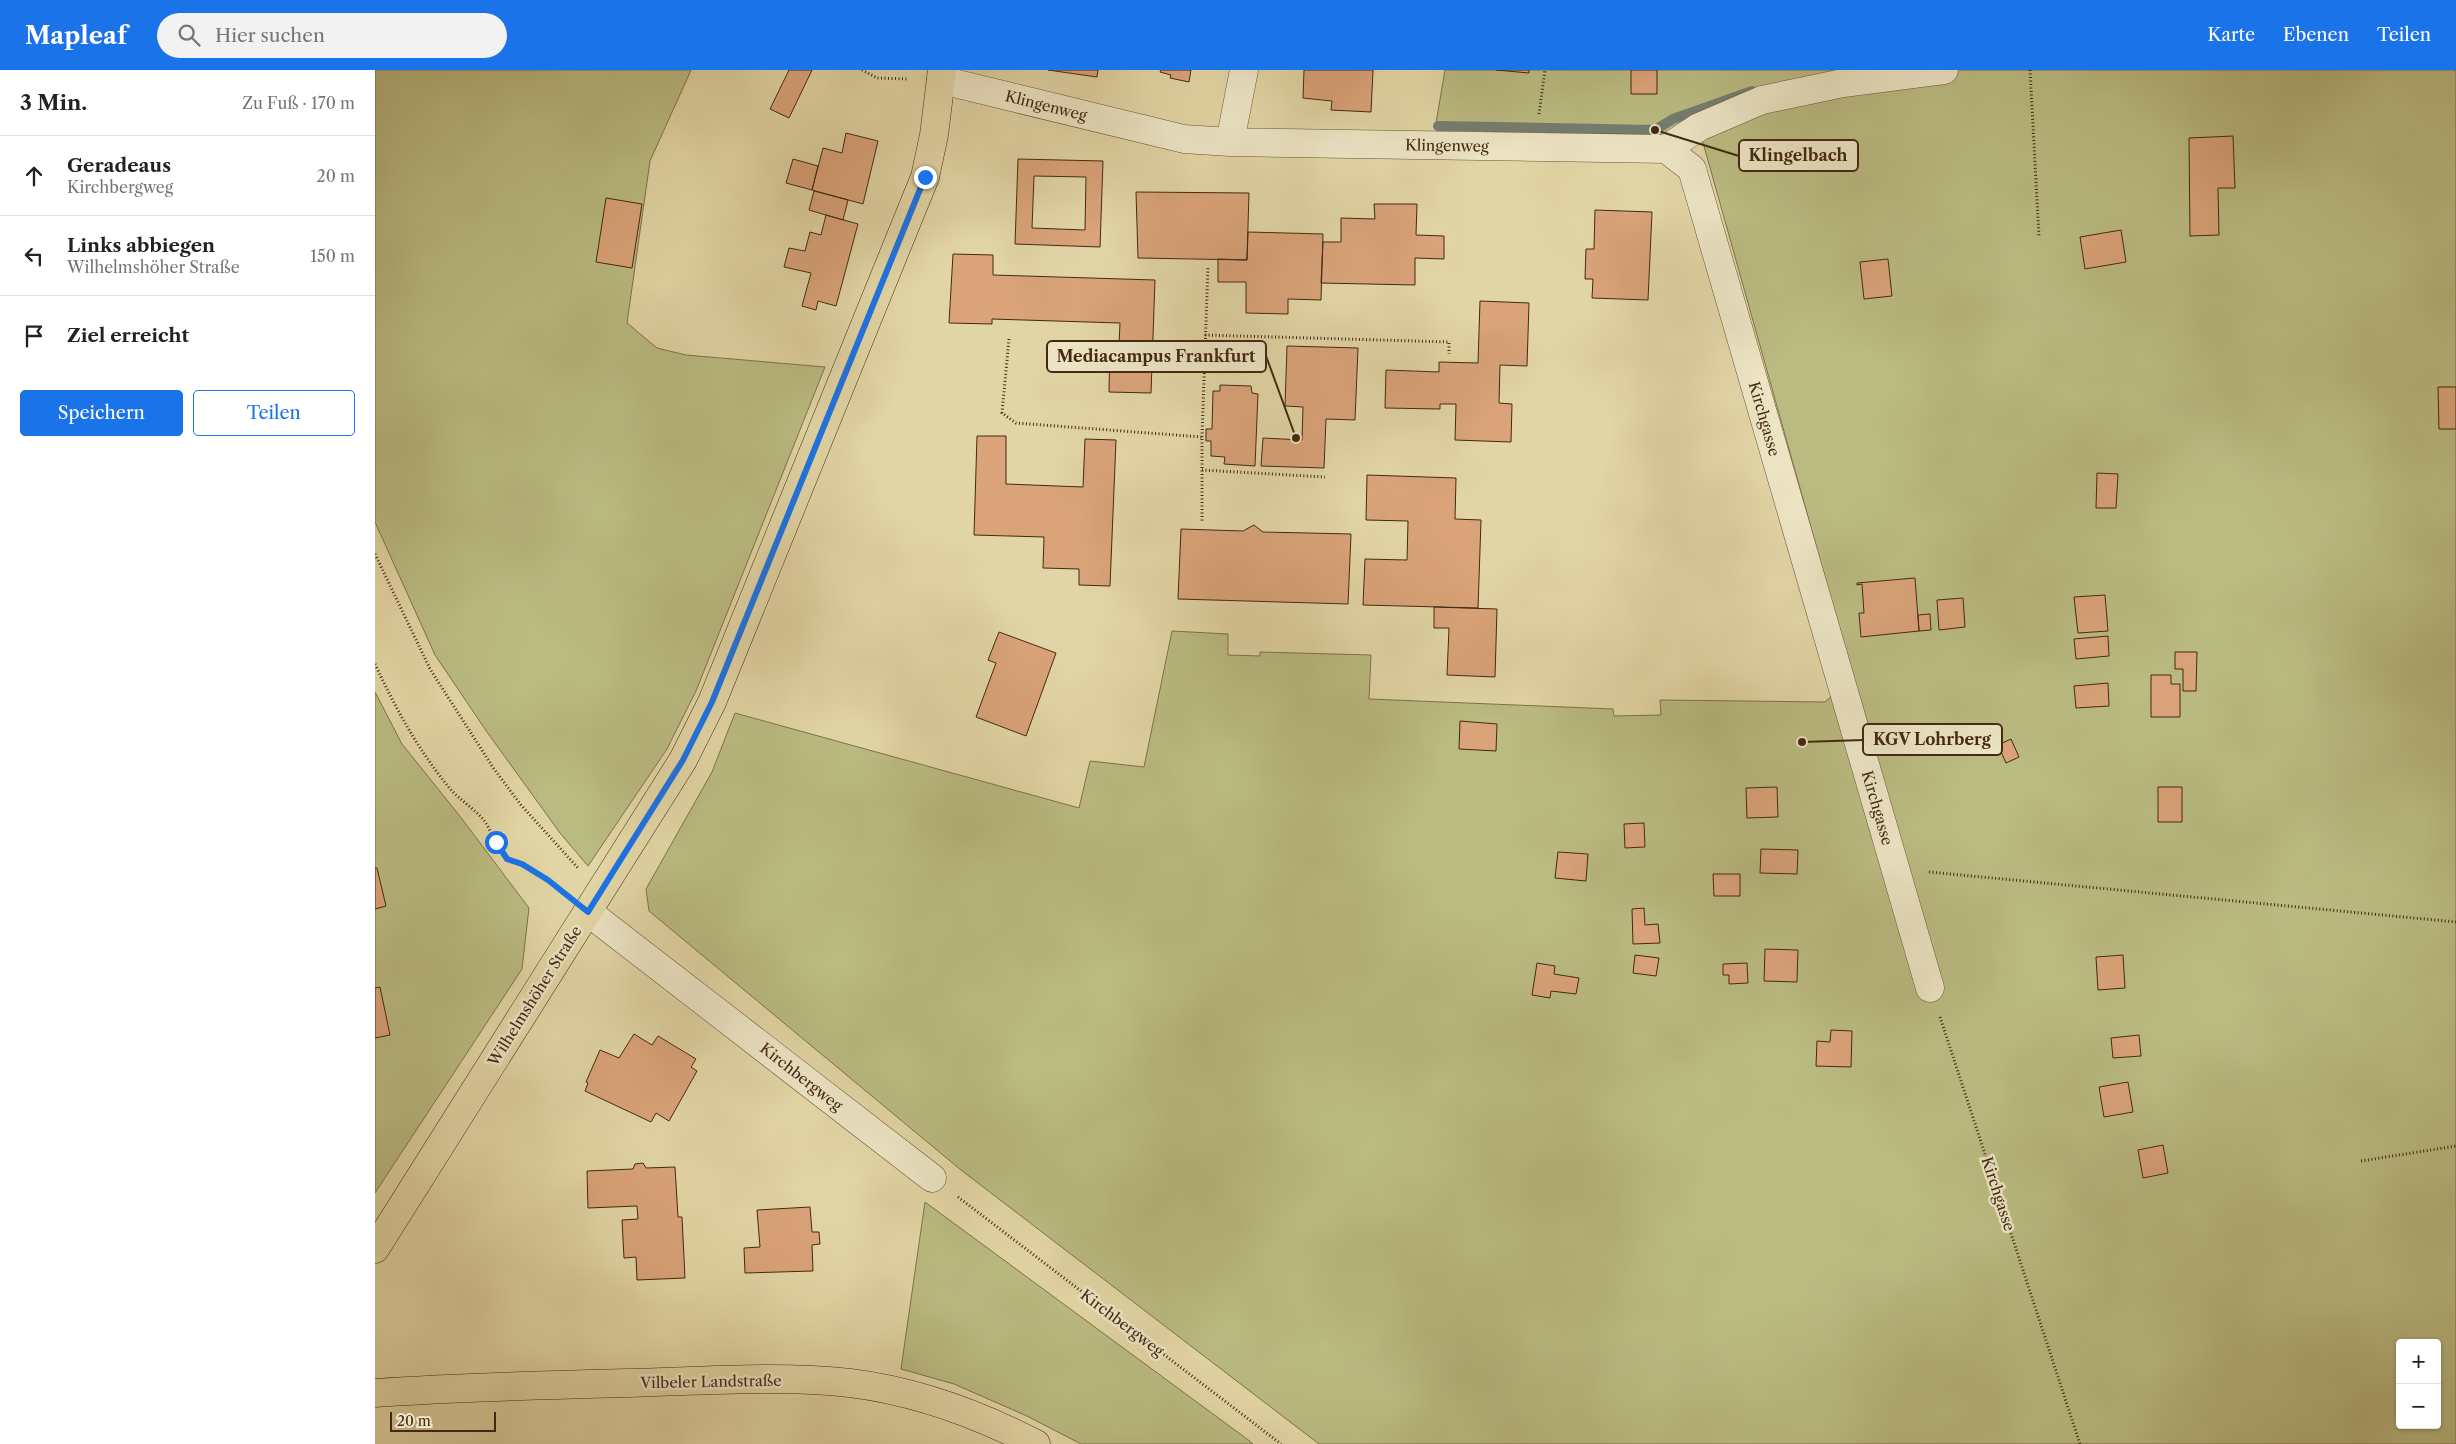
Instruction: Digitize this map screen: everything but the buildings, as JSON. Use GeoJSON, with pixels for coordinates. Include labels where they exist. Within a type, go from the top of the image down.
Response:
{"type":"FeatureCollection","features":[{"type":"Feature","properties":{"kind":"main road","name":"Wilhelmshöher Straße"},"geometry":{"type":"LineString","coordinates":[[375,1249],[683,760],[712,702],[925,177],[934,135],[941,75]]}},
{"type":"Feature","properties":{"kind":"main road","name":"Vilbeler Landstraße"},"geometry":{"type":"LineString","coordinates":[[375,1393],[457,1387],[766,1380],[850,1383],[897,1391],[951,1405],[1036,1444]]}},
{"type":"Feature","properties":{"kind":"street"},"geometry":{"type":"LineString","coordinates":[[1230,142],[1244,70]]}},
{"type":"Feature","properties":{"kind":"street"},"geometry":{"type":"LineString","coordinates":[[1666,149],[1699,127],[1761,100],[1843,83],[1944,70]]}},
{"type":"Feature","properties":{"kind":"street","name":"Klingenweg"},"geometry":{"type":"LineString","coordinates":[[941,75],[1184,139],[1230,142],[1666,149]]}},
{"type":"Feature","properties":{"kind":"street","name":"Kirchgasse"},"geometry":{"type":"LineString","coordinates":[[1666,149],[1692,169],[1930,988]]}},
{"type":"Feature","properties":{"kind":"street","name":"Kirchbergweg"},"geometry":{"type":"LineString","coordinates":[[595,902],[932,1178]]}},
{"type":"Feature","properties":{"kind":"path"},"geometry":{"type":"LineString","coordinates":[[862,70],[877,78],[941,75]]}},
{"type":"Feature","properties":{"kind":"path"},"geometry":{"type":"LineString","coordinates":[[1534,147],[1545,70]]}},
{"type":"Feature","properties":{"kind":"path"},"geometry":{"type":"LineString","coordinates":[[2030,70],[2039,237]]}},
{"type":"Feature","properties":{"kind":"path"},"geometry":{"type":"LineString","coordinates":[[1202,522],[1202,438],[1208,266]]}},
{"type":"Feature","properties":{"kind":"path"},"geometry":{"type":"LineString","coordinates":[[1205,335],[1449,342],[1449,354]]}},
{"type":"Feature","properties":{"kind":"path"},"geometry":{"type":"LineString","coordinates":[[1009,338],[1002,413],[1016,423],[1202,438]]}},
{"type":"Feature","properties":{"kind":"path"},"geometry":{"type":"LineString","coordinates":[[1202,470],[1325,476]]}},
{"type":"Feature","properties":{"kind":"path"},"geometry":{"type":"LineString","coordinates":[[375,554],[430,669],[493,769],[595,902]]}},
{"type":"Feature","properties":{"kind":"path"},"geometry":{"type":"LineString","coordinates":[[375,664],[394,705],[422,751],[464,804],[482,818],[507,859],[522,864],[548,880],[595,902]]}},
{"type":"Feature","properties":{"kind":"path"},"geometry":{"type":"LineString","coordinates":[[1894,869],[2456,922]]}},
{"type":"Feature","properties":{"kind":"path","name":"Kirchgasse"},"geometry":{"type":"LineString","coordinates":[[1930,988],[2080,1444]]}},
{"type":"Feature","properties":{"kind":"path"},"geometry":{"type":"LineString","coordinates":[[2361,1161],[2456,1146]]}},
{"type":"Feature","properties":{"kind":"path","name":"Kirchbergweg"},"geometry":{"type":"LineString","coordinates":[[932,1178],[1281,1444]]}},
{"type":"Feature","properties":{"kind":"green space"},"geometry":{"type":"Polygon","coordinates":[[[375,70],[691,70],[650,161],[627,323],[657,348],[686,355],[825,367],[696,691],[667,749],[588,866],[560,833],[487,732],[435,655],[375,522],[375,70]]]}},
{"type":"Feature","properties":{"kind":"green space"},"geometry":{"type":"Polygon","coordinates":[[[1445,70],[2456,70],[2456,1444],[1319,1444],[961,1170],[649,911],[646,889],[712,772],[735,713],[1079,808],[1090,761],[1144,767],[1172,631],[1228,634],[1228,655],[1260,656],[1260,652],[1371,655],[1369,699],[1613,709],[1614,716],[1661,715],[1660,700],[1825,702],[1853,677],[1702,139],[1436,123],[1445,70]]]}},
{"type":"Feature","properties":{"kind":"green space"},"geometry":{"type":"Polygon","coordinates":[[[375,692],[402,744],[459,815],[529,908],[522,969],[375,1193],[375,692]]]}},
{"type":"Feature","properties":{"kind":"green space"},"geometry":{"type":"Polygon","coordinates":[[[925,1202],[1253,1444],[1081,1444],[1027,1416],[954,1384],[901,1369],[925,1202]]]}},
{"type":"Feature","properties":{"kind":"waterway"},"geometry":{"type":"LineString","coordinates":[[1438,126],[1655,130],[1673,119],[1752,91]]}},
{"type":"Feature","properties":{"kind":"place","name":"Klingelbach"},"geometry":{"type":"Point","coordinates":[1655,130]}},
{"type":"Feature","properties":{"kind":"place","name":"Mediacampus Frankfurt"},"geometry":{"type":"Point","coordinates":[1296,438]}},
{"type":"Feature","properties":{"kind":"place","name":"KGV Lohrberg"},"geometry":{"type":"Point","coordinates":[1802,742]}},
{"type":"Feature","properties":{"kind":"route"},"geometry":{"type":"LineString","coordinates":[[496,842],[507,859],[522,864],[548,880],[588,912],[683,760],[712,702],[925,177]]}}]}
